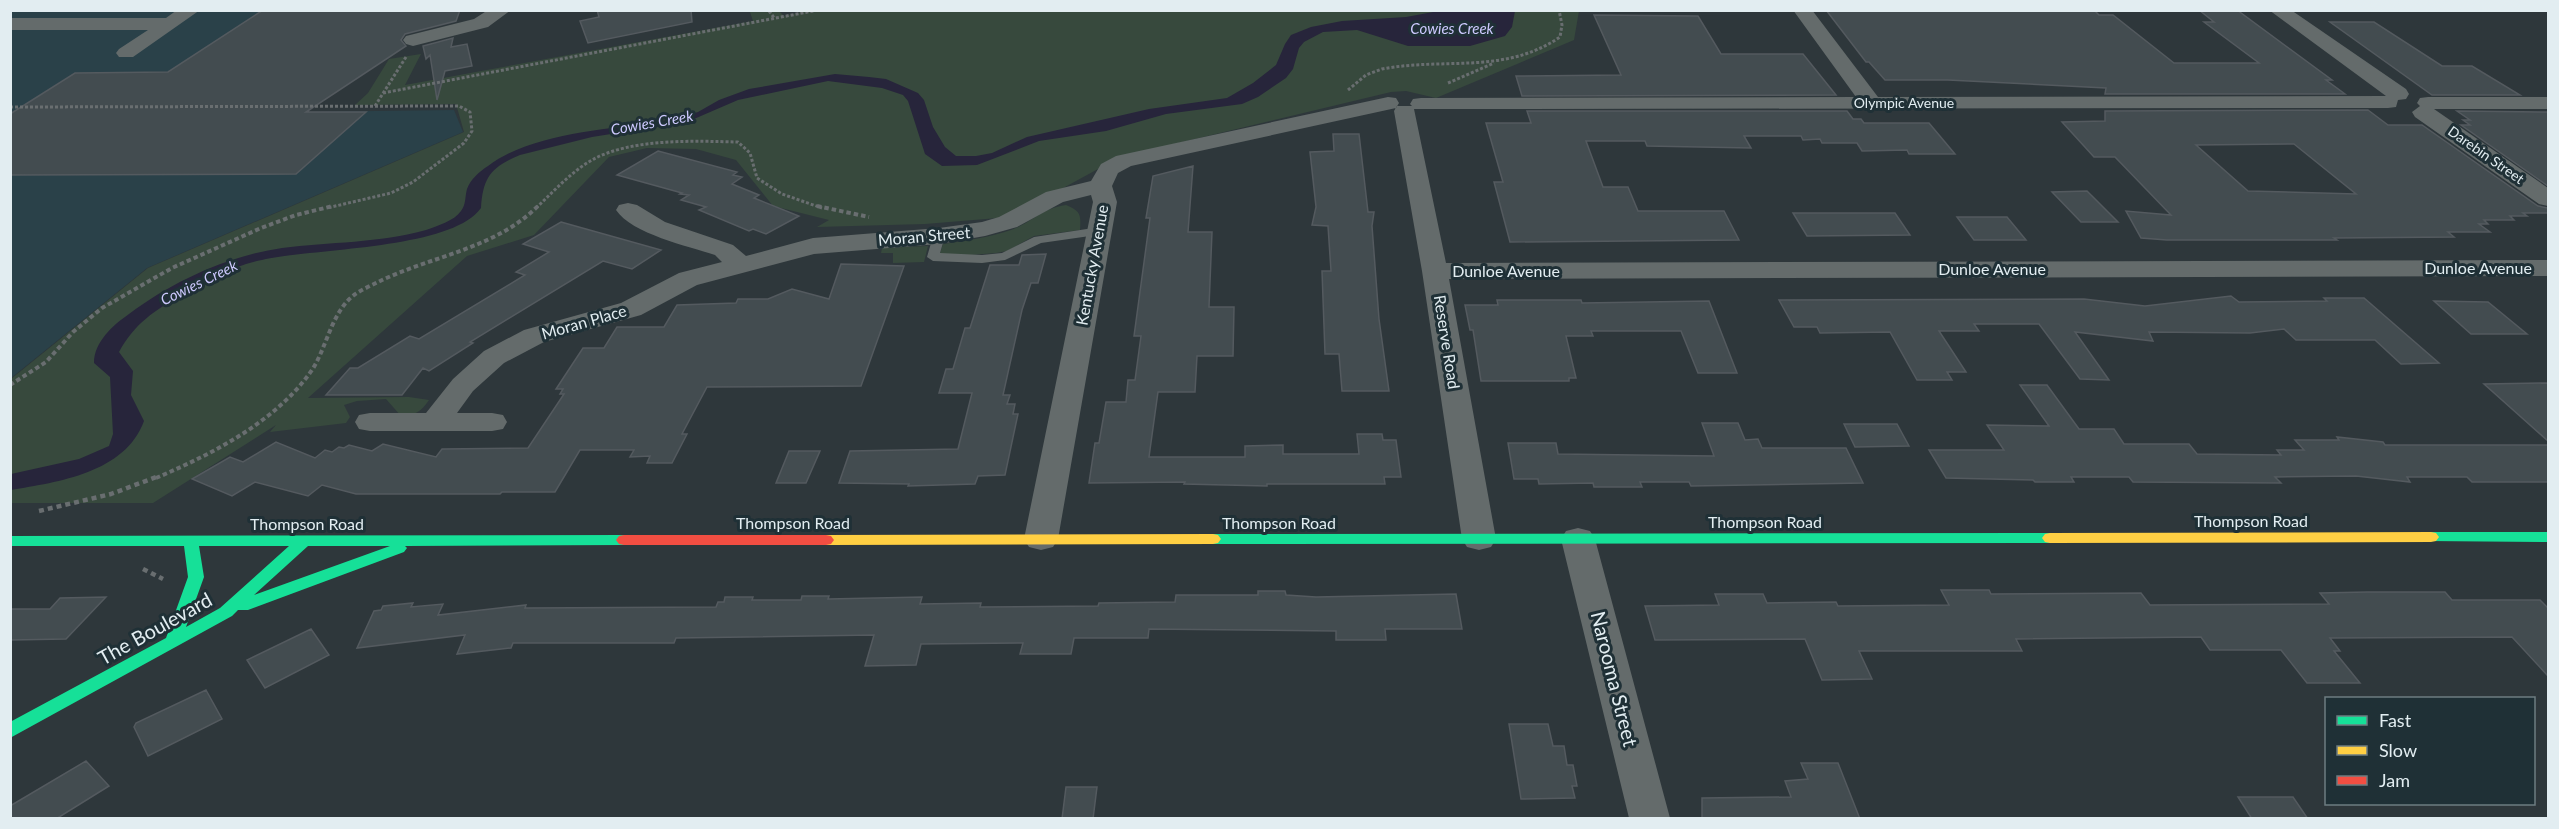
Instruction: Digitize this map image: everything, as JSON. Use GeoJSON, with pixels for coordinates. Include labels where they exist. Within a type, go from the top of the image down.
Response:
{"type":"FeatureCollection","features":[{"type":"Feature","properties":{"kind":"main road","name":"Thompson Road"},"geometry":{"type":"LineString","coordinates":[[10,541],[2548,537]]}},
{"type":"Feature","properties":{"kind":"main road","name":"The Boulevard"},"geometry":{"type":"LineString","coordinates":[[10,731],[226,612],[304,540]]}},
{"type":"Feature","properties":{"kind":"main road"},"geometry":{"type":"LineString","coordinates":[[226,612],[420,540]]}},
{"type":"Feature","properties":{"kind":"main road"},"geometry":{"type":"LineString","coordinates":[[173,641],[196,578],[191,541]]}},
{"type":"Feature","properties":{"kind":"street"},"geometry":{"type":"LineString","coordinates":[[126,53],[191,10]]}},
{"type":"Feature","properties":{"kind":"street"},"geometry":{"type":"LineString","coordinates":[[410,48],[481,23],[502,10]]}},
{"type":"Feature","properties":{"kind":"street"},"geometry":{"type":"LineString","coordinates":[[1802,10],[1872,103]]}},
{"type":"Feature","properties":{"kind":"street"},"geometry":{"type":"LineString","coordinates":[[2277,10],[2393,98],[2400,108],[2548,103]]}},
{"type":"Feature","properties":{"kind":"street"},"geometry":{"type":"LineString","coordinates":[[10,24],[171,24]]}},
{"type":"Feature","properties":{"kind":"street","name":"Olympic Avenue"},"geometry":{"type":"LineString","coordinates":[[1405,106],[2393,98]]}},
{"type":"Feature","properties":{"kind":"street","name":"Kentucky Avenue"},"geometry":{"type":"LineString","coordinates":[[1041,539],[1105,202],[1101,186],[1109,169],[1124,161],[1405,106]]}},
{"type":"Feature","properties":{"kind":"street","name":"Reserve Road"},"geometry":{"type":"LineString","coordinates":[[1405,106],[1479,539]]}},
{"type":"Feature","properties":{"kind":"street","name":"Darebin Street"},"geometry":{"type":"LineString","coordinates":[[2426,107],[2548,199]]}},
{"type":"Feature","properties":{"kind":"street","name":"Moran Street"},"geometry":{"type":"LineString","coordinates":[[740,264],[830,243],[939,236],[977,231],[1008,222],[1056,197],[1101,186]]}},
{"type":"Feature","properties":{"kind":"street"},"geometry":{"type":"LineString","coordinates":[[628,210],[656,227],[724,250],[740,264]]}},
{"type":"Feature","properties":{"kind":"street","name":"Moran Place"},"geometry":{"type":"LineString","coordinates":[[434,422],[464,385],[494,357],[534,336],[631,309],[688,279],[740,264]]}},
{"type":"Feature","properties":{"kind":"street","name":"Dunloe Avenue"},"geometry":{"type":"LineString","coordinates":[[1435,271],[2548,268]]}},
{"type":"Feature","properties":{"kind":"street"},"geometry":{"type":"LineString","coordinates":[[370,422],[492,422]]}},
{"type":"Feature","properties":{"kind":"street","name":"Narooma Street"},"geometry":{"type":"LineString","coordinates":[[1578,538],[1650,819]]}},
{"type":"Feature","properties":{"kind":"lane"},"geometry":{"type":"LineString","coordinates":[[939,236],[933,257],[982,258],[1005,256],[1038,240],[1100,231]]}},
{"type":"Feature","properties":{"kind":"path"},"geometry":{"type":"LineString","coordinates":[[383,93],[818,10]]}},
{"type":"Feature","properties":{"kind":"path"},"geometry":{"type":"LineString","coordinates":[[1439,87],[1497,61],[1536,51],[1551,44],[1560,36],[1562,25],[1559,10]]}},
{"type":"Feature","properties":{"kind":"path"},"geometry":{"type":"LineString","coordinates":[[770,11],[775,19]]}},
{"type":"Feature","properties":{"kind":"path"},"geometry":{"type":"LineString","coordinates":[[375,106],[410,48]]}},
{"type":"Feature","properties":{"kind":"path"},"geometry":{"type":"LineString","coordinates":[[1342,94],[1364,76],[1380,70],[1497,61]]}},
{"type":"Feature","properties":{"kind":"path"},"geometry":{"type":"LineString","coordinates":[[10,107],[459,106],[470,112],[472,131],[464,143],[413,182],[391,193],[296,215],[221,246],[138,285],[102,308],[73,332],[46,362],[10,385]]}},
{"type":"Feature","properties":{"kind":"path"},"geometry":{"type":"LineString","coordinates":[[30,511],[40,511],[94,498],[148,480],[217,450],[258,423],[292,396],[311,372],[338,312],[355,295],[393,273],[427,259],[498,236],[518,226],[563,182],[583,165],[601,155],[660,144],[738,142],[746,146],[752,156],[756,178],[772,191],[827,209],[881,218]]}},
{"type":"Feature","properties":{"kind":"shaded area"},"geometry":{"type":"Polygon","coordinates":[[[11,11],[354,11],[219,113],[454,110],[463,132],[147,268],[11,378],[11,11]]]}},
{"type":"Feature","properties":{"kind":"green space"},"geometry":{"type":"Polygon","coordinates":[[[811,10],[1579,11],[1574,40],[1436,98],[1406,91],[1391,92],[1120,157],[1010,217],[925,224],[817,227],[829,220],[773,206],[736,160],[696,149],[647,148],[609,157],[534,235],[467,256],[308,398],[409,397],[429,400],[417,412],[401,416],[386,399],[357,401],[344,405],[350,417],[346,423],[270,432],[276,425],[153,503],[11,503],[11,379],[148,268],[464,132],[456,104],[355,105],[368,93],[389,59],[421,54],[405,85],[753,21],[750,12],[779,11],[784,16],[811,10]]]}},
{"type":"Feature","properties":{"kind":"green space"},"geometry":{"type":"Polygon","coordinates":[[[1066,205],[1075,209],[1079,214],[1080,230],[1034,236],[1007,251],[996,253],[958,256],[940,253],[943,244],[1011,230],[1050,209],[1066,205]]]}},
{"type":"Feature","properties":{"kind":"green space"},"geometry":{"type":"Polygon","coordinates":[[[928,246],[924,262],[893,263],[893,253],[881,253],[882,248],[928,246]]]}},
{"type":"Feature","properties":{"kind":"water","name":"Cowies Creek"},"geometry":{"type":"Polygon","coordinates":[[[1444,10],[1515,11],[1512,27],[1505,36],[1470,46],[1408,46],[1357,30],[1323,32],[1304,42],[1299,48],[1293,69],[1286,78],[1258,97],[1242,104],[1166,114],[1106,131],[1039,141],[977,165],[942,166],[925,154],[908,101],[903,95],[882,88],[828,81],[738,100],[687,122],[592,137],[520,155],[502,164],[490,174],[484,188],[481,208],[465,222],[412,240],[285,256],[240,266],[163,306],[131,333],[119,352],[133,371],[131,395],[144,421],[135,439],[122,453],[88,472],[49,483],[11,490],[11,474],[79,459],[109,446],[113,434],[110,377],[94,363],[95,355],[101,341],[111,329],[146,302],[202,272],[242,257],[282,248],[391,237],[440,225],[454,218],[461,211],[468,186],[479,173],[506,155],[526,146],[570,135],[688,115],[749,89],[835,74],[886,79],[918,93],[924,100],[933,127],[945,147],[956,156],[976,156],[992,153],[1027,137],[1149,109],[1227,98],[1253,83],[1276,65],[1291,35],[1311,27],[1342,21],[1406,17],[1444,10]]]}},
{"type":"Feature","properties":{"kind":"building"},"geometry":{"type":"Polygon","coordinates":[[[263,10],[460,10],[456,21],[405,34],[401,40],[406,46],[306,112],[366,112],[296,174],[10,175],[10,114],[75,73],[168,72],[263,10]]]}},
{"type":"Feature","properties":{"kind":"building"},"geometry":{"type":"Polygon","coordinates":[[[597,10],[691,10],[692,22],[588,43],[580,21],[599,17],[597,10]]]}},
{"type":"Feature","properties":{"kind":"building"},"geometry":{"type":"Polygon","coordinates":[[[1826,10],[2094,10],[2099,15],[2113,15],[2174,63],[2259,63],[2204,22],[2214,22],[2199,10],[2237,10],[2332,80],[2326,80],[2345,94],[2105,94],[2106,88],[1948,80],[1885,80],[1869,62],[1866,62],[1826,10]]]}},
{"type":"Feature","properties":{"kind":"building"},"geometry":{"type":"Polygon","coordinates":[[[1594,15],[1698,16],[1721,54],[1803,54],[1836,95],[1522,96],[1516,76],[1621,75],[1594,15]]]}},
{"type":"Feature","properties":{"kind":"building"},"geometry":{"type":"Polygon","coordinates":[[[2330,22],[2374,22],[2442,66],[2472,66],[2520,95],[2432,95],[2330,22]]]}},
{"type":"Feature","properties":{"kind":"building"},"geometry":{"type":"Polygon","coordinates":[[[453,38],[451,47],[467,44],[472,66],[445,71],[437,100],[430,55],[426,59],[423,46],[453,38]]]}},
{"type":"Feature","properties":{"kind":"building"},"geometry":{"type":"Polygon","coordinates":[[[2368,110],[2388,125],[2422,125],[2538,206],[2548,208],[2548,213],[2523,213],[2527,216],[2510,216],[2514,220],[2484,220],[2488,224],[2479,224],[2490,232],[2448,232],[2454,237],[2334,238],[2337,240],[2141,238],[2126,211],[2171,215],[2115,157],[2094,157],[2062,122],[2105,121],[2105,111],[2368,110]],[[2294,144],[2196,145],[2248,191],[2356,194],[2294,144]]]}},
{"type":"Feature","properties":{"kind":"building"},"geometry":{"type":"Polygon","coordinates":[[[1527,111],[1847,111],[1853,119],[1861,119],[1864,123],[1929,123],[1955,154],[1909,154],[1907,150],[1862,151],[1857,143],[1822,143],[1820,139],[1803,140],[1801,136],[1744,136],[1751,148],[1647,146],[1645,141],[1586,141],[1603,187],[1628,187],[1638,211],[1724,211],[1739,240],[1510,242],[1494,182],[1503,182],[1486,123],[1531,123],[1527,111]]]}},
{"type":"Feature","properties":{"kind":"building"},"geometry":{"type":"Polygon","coordinates":[[[2457,111],[2548,112],[2548,186],[2461,125],[2470,125],[2463,120],[2470,120],[2457,111]]]}},
{"type":"Feature","properties":{"kind":"building"},"geometry":{"type":"Polygon","coordinates":[[[1333,134],[1359,134],[1368,212],[1374,212],[1372,226],[1379,319],[1389,391],[1342,391],[1339,354],[1325,354],[1322,271],[1331,271],[1328,226],[1312,225],[1316,207],[1310,152],[1334,151],[1333,134]]]}},
{"type":"Feature","properties":{"kind":"building"},"geometry":{"type":"Polygon","coordinates":[[[658,151],[737,172],[733,175],[742,177],[732,184],[759,195],[754,198],[799,216],[766,234],[753,229],[749,231],[699,210],[706,207],[681,200],[689,195],[617,175],[658,151]]]}},
{"type":"Feature","properties":{"kind":"building"},"geometry":{"type":"Polygon","coordinates":[[[1193,166],[1188,232],[1212,232],[1209,307],[1234,307],[1233,356],[1197,356],[1195,392],[1158,392],[1149,457],[1245,457],[1245,446],[1283,445],[1283,454],[1359,454],[1357,434],[1382,434],[1383,440],[1396,440],[1401,477],[1384,477],[1385,484],[1267,484],[1267,486],[1184,484],[1185,482],[1089,483],[1095,443],[1099,443],[1106,402],[1126,402],[1128,380],[1135,380],[1141,336],[1134,336],[1150,218],[1146,218],[1153,176],[1193,166]]]}},
{"type":"Feature","properties":{"kind":"building"},"geometry":{"type":"Polygon","coordinates":[[[2087,191],[2118,222],[2081,222],[2052,192],[2087,191]]]}},
{"type":"Feature","properties":{"kind":"building"},"geometry":{"type":"Polygon","coordinates":[[[1793,213],[1895,213],[1910,235],[1807,236],[1793,213]]]}},
{"type":"Feature","properties":{"kind":"building"},"geometry":{"type":"Polygon","coordinates":[[[1957,217],[2007,217],[2026,240],[1974,240],[1957,217]]]}},
{"type":"Feature","properties":{"kind":"building"},"geometry":{"type":"Polygon","coordinates":[[[561,222],[661,250],[632,269],[603,261],[470,342],[473,343],[429,371],[423,368],[402,395],[326,395],[350,368],[358,368],[410,336],[419,339],[525,275],[516,272],[549,252],[523,244],[561,222]]]}},
{"type":"Feature","properties":{"kind":"building"},"geometry":{"type":"Polygon","coordinates":[[[1046,254],[1038,283],[1031,283],[1022,310],[1003,395],[1010,395],[1007,404],[1015,404],[1013,414],[1018,414],[1005,475],[978,476],[975,484],[908,486],[909,484],[839,483],[850,451],[958,449],[972,393],[939,393],[946,369],[953,369],[965,328],[970,328],[990,265],[1019,265],[1022,255],[1046,254]]]}},
{"type":"Feature","properties":{"kind":"building"},"geometry":{"type":"Polygon","coordinates":[[[841,264],[904,266],[861,386],[707,387],[682,434],[687,434],[672,463],[647,463],[650,456],[630,457],[634,450],[580,450],[555,492],[502,492],[500,494],[356,494],[322,485],[308,496],[255,482],[232,496],[192,479],[230,457],[243,462],[276,442],[315,458],[325,450],[332,452],[339,447],[344,448],[349,445],[372,451],[383,444],[436,457],[442,449],[528,448],[564,394],[560,394],[563,389],[556,389],[583,348],[604,348],[617,327],[664,327],[677,305],[736,303],[738,299],[768,299],[792,289],[829,299],[841,264]]]}},
{"type":"Feature","properties":{"kind":"building"},"geometry":{"type":"Polygon","coordinates":[[[2231,296],[2239,302],[2327,301],[2324,298],[2364,298],[2439,363],[2401,364],[2375,340],[2296,340],[2284,329],[2250,333],[2149,332],[2153,341],[2075,332],[2109,380],[2080,379],[2039,324],[1974,324],[1979,331],[1939,331],[1966,372],[1947,372],[1952,380],[1917,380],[1890,332],[1820,333],[1817,327],[1794,327],[1779,300],[2084,299],[2145,306],[2231,296]]]}},
{"type":"Feature","properties":{"kind":"building"},"geometry":{"type":"Polygon","coordinates":[[[1497,300],[1581,300],[1582,303],[1709,301],[1737,373],[1698,373],[1681,331],[1591,331],[1593,336],[1566,336],[1576,378],[1569,378],[1569,381],[1481,381],[1473,330],[1470,330],[1465,305],[1498,305],[1497,300]]]}},
{"type":"Feature","properties":{"kind":"building"},"geometry":{"type":"Polygon","coordinates":[[[2434,301],[2488,302],[2527,334],[2471,334],[2434,301]]]}},
{"type":"Feature","properties":{"kind":"building"},"geometry":{"type":"Polygon","coordinates":[[[2548,383],[2548,441],[2484,384],[2548,383]]]}},
{"type":"Feature","properties":{"kind":"building"},"geometry":{"type":"Polygon","coordinates":[[[2020,385],[2047,385],[2079,429],[2114,429],[2124,444],[2189,444],[2197,454],[2281,455],[2277,450],[2304,450],[2295,440],[2339,440],[2337,437],[2383,442],[2385,445],[2548,445],[2548,482],[2472,482],[2467,477],[2407,477],[2410,482],[2356,476],[2275,477],[2281,483],[2133,482],[2129,477],[2071,477],[2074,482],[1946,478],[1929,450],[2004,450],[1987,425],[2049,426],[2020,385]]]}},
{"type":"Feature","properties":{"kind":"building"},"geometry":{"type":"Polygon","coordinates":[[[1702,423],[1738,423],[1745,440],[1758,439],[1762,448],[1846,448],[1863,483],[1691,486],[1689,482],[1640,482],[1642,487],[1594,487],[1593,483],[1539,484],[1538,479],[1514,479],[1508,443],[1556,443],[1558,454],[1714,456],[1702,423]]]}},
{"type":"Feature","properties":{"kind":"building"},"geometry":{"type":"Polygon","coordinates":[[[1844,424],[1897,424],[1909,446],[1855,447],[1844,424]]]}},
{"type":"Feature","properties":{"kind":"building"},"geometry":{"type":"Polygon","coordinates":[[[789,451],[820,451],[806,483],[776,483],[789,451]]]}},
{"type":"Feature","properties":{"kind":"building"},"geometry":{"type":"Polygon","coordinates":[[[1941,590],[1989,590],[1991,594],[2141,593],[2150,605],[2329,604],[2320,593],[2368,592],[2445,592],[2452,600],[2540,600],[2548,608],[2548,676],[2512,637],[2330,638],[2340,651],[2334,651],[2360,683],[2307,683],[2281,650],[2210,650],[2201,637],[2016,639],[2022,651],[1859,651],[1872,679],[1822,680],[1805,639],[1655,640],[1645,606],[1719,605],[1715,594],[1763,594],[1767,603],[1836,602],[1838,606],[1949,605],[1941,590]]]}},
{"type":"Feature","properties":{"kind":"building"},"geometry":{"type":"Polygon","coordinates":[[[1258,591],[1285,591],[1286,595],[1316,597],[1456,594],[1462,629],[1385,629],[1386,640],[1336,640],[1336,631],[1149,629],[1148,638],[1074,638],[1071,654],[1020,654],[1023,643],[921,644],[916,665],[865,666],[874,635],[676,638],[674,643],[513,643],[511,648],[457,654],[465,635],[357,648],[374,611],[381,610],[383,606],[413,603],[411,607],[443,604],[438,615],[526,605],[525,608],[716,607],[718,602],[724,602],[725,597],[753,597],[752,600],[801,600],[802,596],[829,596],[828,599],[922,597],[920,604],[981,603],[980,607],[1098,606],[1099,603],[1175,602],[1176,595],[1258,595],[1258,591]]]}},
{"type":"Feature","properties":{"kind":"building"},"geometry":{"type":"Polygon","coordinates":[[[106,597],[66,639],[10,640],[10,609],[50,609],[60,598],[106,597]]]}},
{"type":"Feature","properties":{"kind":"building"},"geometry":{"type":"Polygon","coordinates":[[[311,629],[329,655],[265,688],[247,660],[311,629]]]}},
{"type":"Feature","properties":{"kind":"building"},"geometry":{"type":"Polygon","coordinates":[[[206,690],[222,719],[148,756],[134,727],[136,723],[206,690]]]}},
{"type":"Feature","properties":{"kind":"building"},"geometry":{"type":"Polygon","coordinates":[[[1509,724],[1548,724],[1553,746],[1564,746],[1567,765],[1573,765],[1577,786],[1572,786],[1575,798],[1521,799],[1509,724]]]}},
{"type":"Feature","properties":{"kind":"building"},"geometry":{"type":"Polygon","coordinates":[[[86,761],[109,786],[56,819],[10,819],[10,806],[86,761]]]}},
{"type":"Feature","properties":{"kind":"building"},"geometry":{"type":"Polygon","coordinates":[[[1801,763],[1838,763],[1860,819],[1702,819],[1702,798],[1791,797],[1785,781],[1808,779],[1801,763]]]}},
{"type":"Feature","properties":{"kind":"building"},"geometry":{"type":"Polygon","coordinates":[[[1066,787],[1097,787],[1093,819],[1062,819],[1066,787]]]}},
{"type":"Feature","properties":{"kind":"building"},"geometry":{"type":"Polygon","coordinates":[[[2238,797],[2293,797],[2308,819],[2252,819],[2238,797]]]}},
{"type":"Feature","properties":{"kind":"traffic: fast"},"geometry":{"type":"LineString","coordinates":[[2431,537],[2548,537]]}},
{"type":"Feature","properties":{"kind":"traffic: fast"},"geometry":{"type":"LineString","coordinates":[[1213,539],[2050,538]]}},
{"type":"Feature","properties":{"kind":"traffic: fast"},"geometry":{"type":"LineString","coordinates":[[10,541],[624,540]]}},
{"type":"Feature","properties":{"kind":"traffic: fast"},"geometry":{"type":"LineString","coordinates":[[173,641],[196,577],[191,541]]}},
{"type":"Feature","properties":{"kind":"traffic: fast"},"geometry":{"type":"LineString","coordinates":[[10,731],[226,612],[304,541]]}},
{"type":"Feature","properties":{"kind":"traffic: fast"},"geometry":{"type":"LineString","coordinates":[[242,606],[399,548]]}},
{"type":"Feature","properties":{"kind":"traffic: slow"},"geometry":{"type":"LineString","coordinates":[[2050,538],[2431,537]]}},
{"type":"Feature","properties":{"kind":"traffic: slow"},"geometry":{"type":"LineString","coordinates":[[826,540],[1213,539]]}},
{"type":"Feature","properties":{"kind":"traffic: jam"},"geometry":{"type":"LineString","coordinates":[[624,540],[826,540]]}}]}
